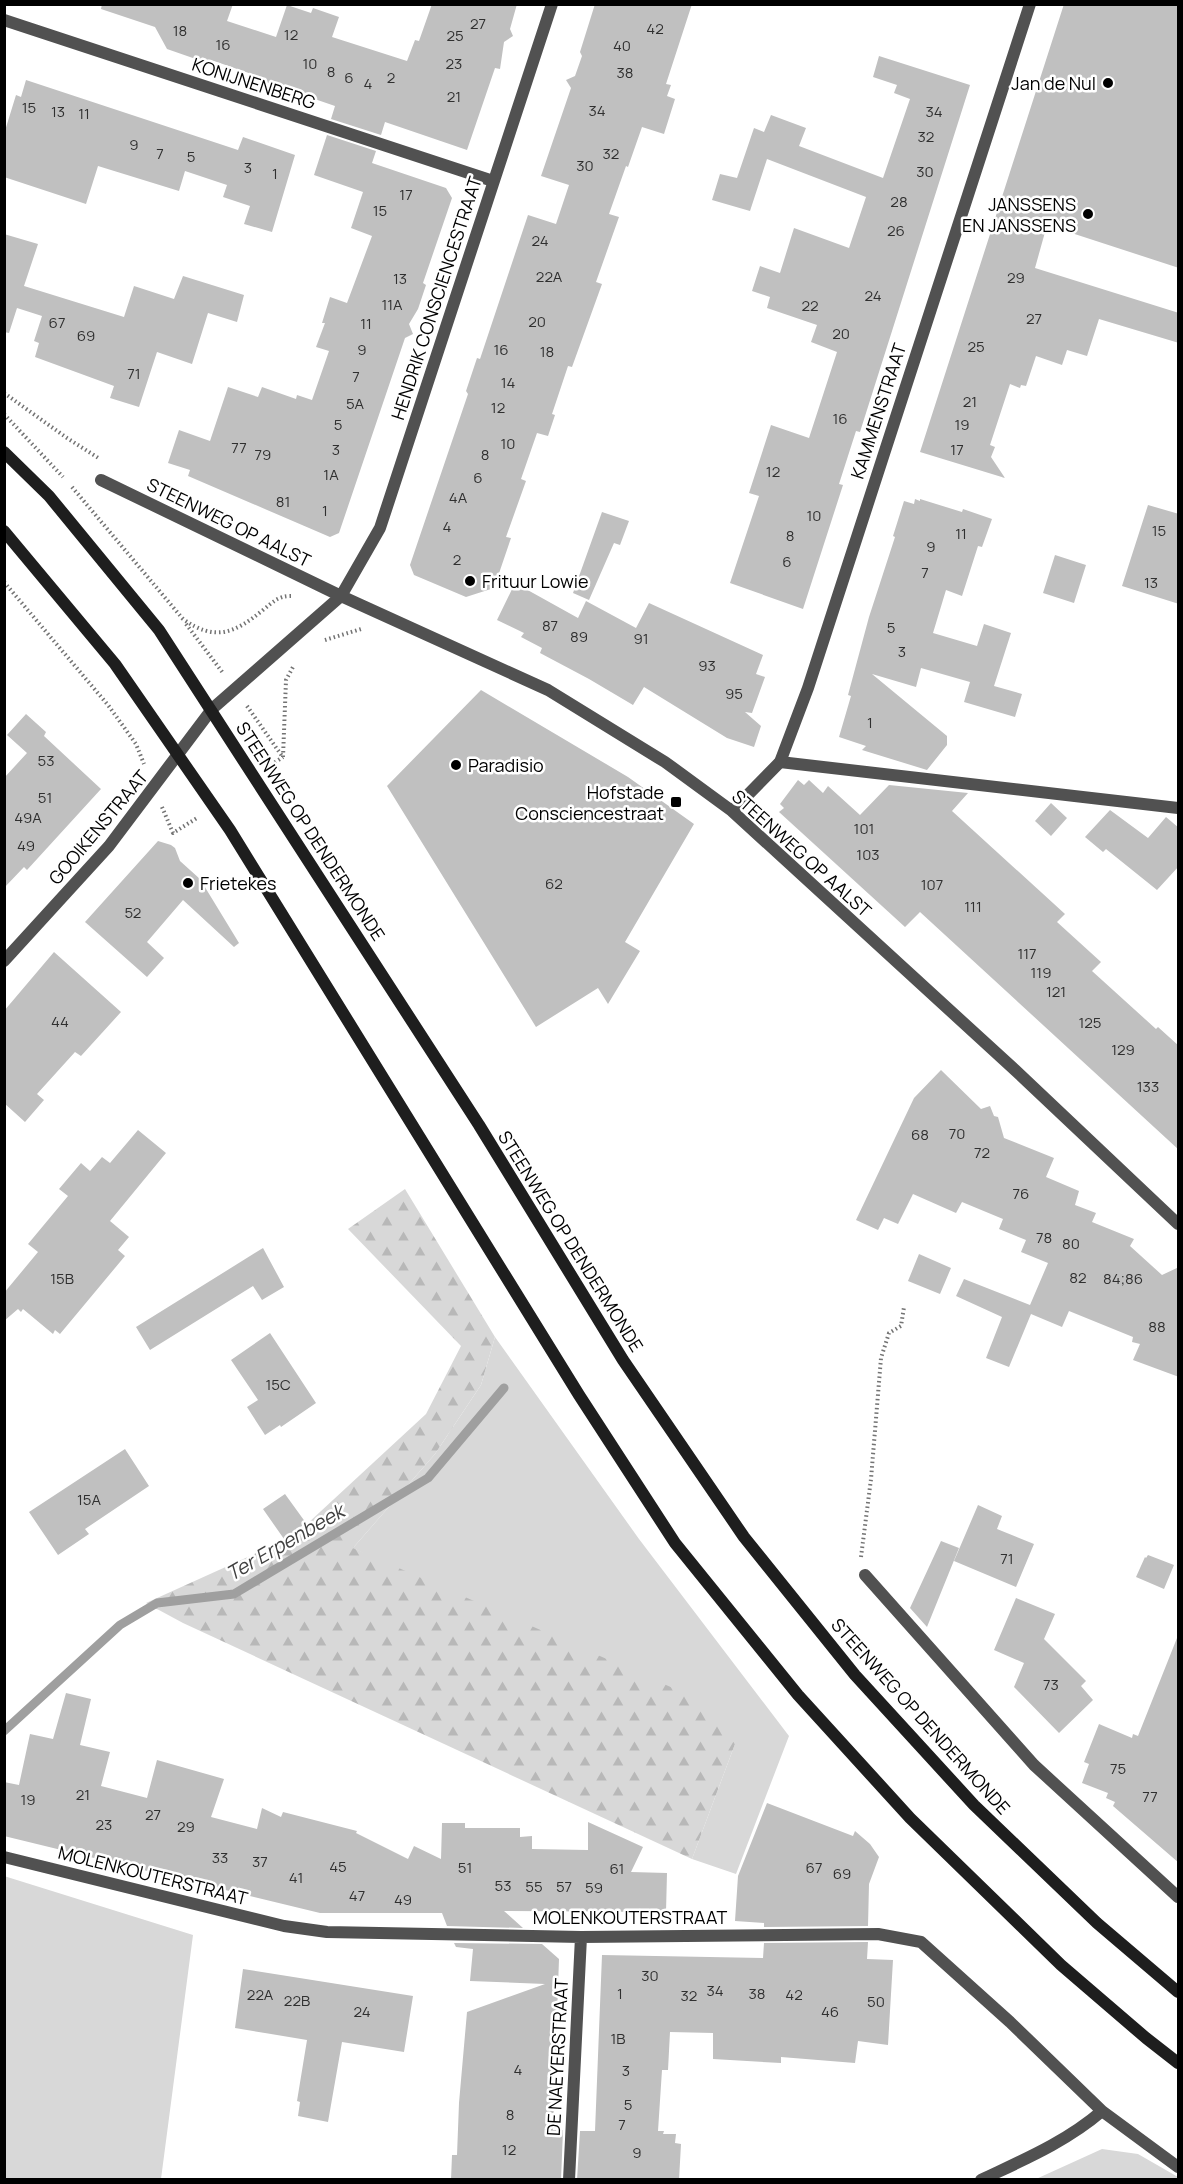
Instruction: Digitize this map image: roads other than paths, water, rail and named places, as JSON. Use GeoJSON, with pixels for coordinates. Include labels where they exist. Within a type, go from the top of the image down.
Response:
{"type":"FeatureCollection","features":[{"type":"Feature","properties":{"kind":"main road","name":"STEENWEG OP DENDERMONDE"},"geometry":{"type":"LineString","coordinates":[[4,452],[49,496],[159,630],[479,1125],[623,1360],[744,1538],[855,1675],[974,1805],[1097,1923],[1179,1992]]}},
{"type":"Feature","properties":{"kind":"main road"},"geometry":{"type":"LineString","coordinates":[[4,531],[115,664],[214,808],[358,1036],[579,1395],[675,1543],[798,1695],[910,1818],[1061,1965],[1179,2064]]}},
{"type":"Feature","properties":{"kind":"street","name":"HENDRIK CONSCIENCESTRAAT"},"geometry":{"type":"LineString","coordinates":[[340,596],[380,528],[552,4]]}},
{"type":"Feature","properties":{"kind":"street","name":"KAMMENSTRAAT"},"geometry":{"type":"LineString","coordinates":[[732,812],[780,762],[808,688],[1030,4]]}},
{"type":"Feature","properties":{"kind":"street","name":"KONIJNENBERG"},"geometry":{"type":"LineString","coordinates":[[4,20],[493,181]]}},
{"type":"Feature","properties":{"kind":"street","name":"STEENWEG OP AALST"},"geometry":{"type":"LineString","coordinates":[[101,480],[340,596],[548,690],[665,762],[732,812],[1179,1224]]}},
{"type":"Feature","properties":{"kind":"street"},"geometry":{"type":"LineString","coordinates":[[212,709],[340,596]]}},
{"type":"Feature","properties":{"kind":"street","name":"GOOIKENSTRAAT"},"geometry":{"type":"LineString","coordinates":[[4,961],[109,846],[212,709]]}},
{"type":"Feature","properties":{"kind":"street"},"geometry":{"type":"LineString","coordinates":[[780,762],[1179,808]]}},
{"type":"Feature","properties":{"kind":"street"},"geometry":{"type":"LineString","coordinates":[[865,1575],[1035,1765],[1179,1897]]}},
{"type":"Feature","properties":{"kind":"street","name":"MOLENKOUTERSTRAAT"},"geometry":{"type":"LineString","coordinates":[[4,1857],[284,1926],[327,1932],[581,1936],[878,1934],[921,1942],[1010,2022],[1102,2111],[1179,2167]]}},
{"type":"Feature","properties":{"kind":"street","name":"DE NAEYERSTRAAT"},"geometry":{"type":"LineString","coordinates":[[569,2180],[581,1936]]}},
{"type":"Feature","properties":{"kind":"street"},"geometry":{"type":"LineString","coordinates":[[981,2180],[1080,2130],[1102,2111]]}},
{"type":"Feature","properties":{"kind":"waterway","name":"Ter Erpenbeek"},"geometry":{"type":"LineString","coordinates":[[4,1731],[120,1625],[157,1603],[234,1594],[428,1478],[504,1388]]}},
{"type":"Feature","properties":{"kind":"place","name":"Jan de Nul"},"geometry":{"type":"Point","coordinates":[1108,83]}},
{"type":"Feature","properties":{"kind":"place","name":"JANSSENS EN JANSSENS"},"geometry":{"type":"Point","coordinates":[1088,214]}},
{"type":"Feature","properties":{"kind":"place","name":"Frituur Lowie"},"geometry":{"type":"Point","coordinates":[470,581]}},
{"type":"Feature","properties":{"kind":"place","name":"Paradisio"},"geometry":{"type":"Point","coordinates":[456,765]}},
{"type":"Feature","properties":{"kind":"place","name":"Hofstade Consciencestraat"},"geometry":{"type":"Point","coordinates":[676,802]}},
{"type":"Feature","properties":{"kind":"place","name":"Frietekes"},"geometry":{"type":"Point","coordinates":[188,883]}}]}
